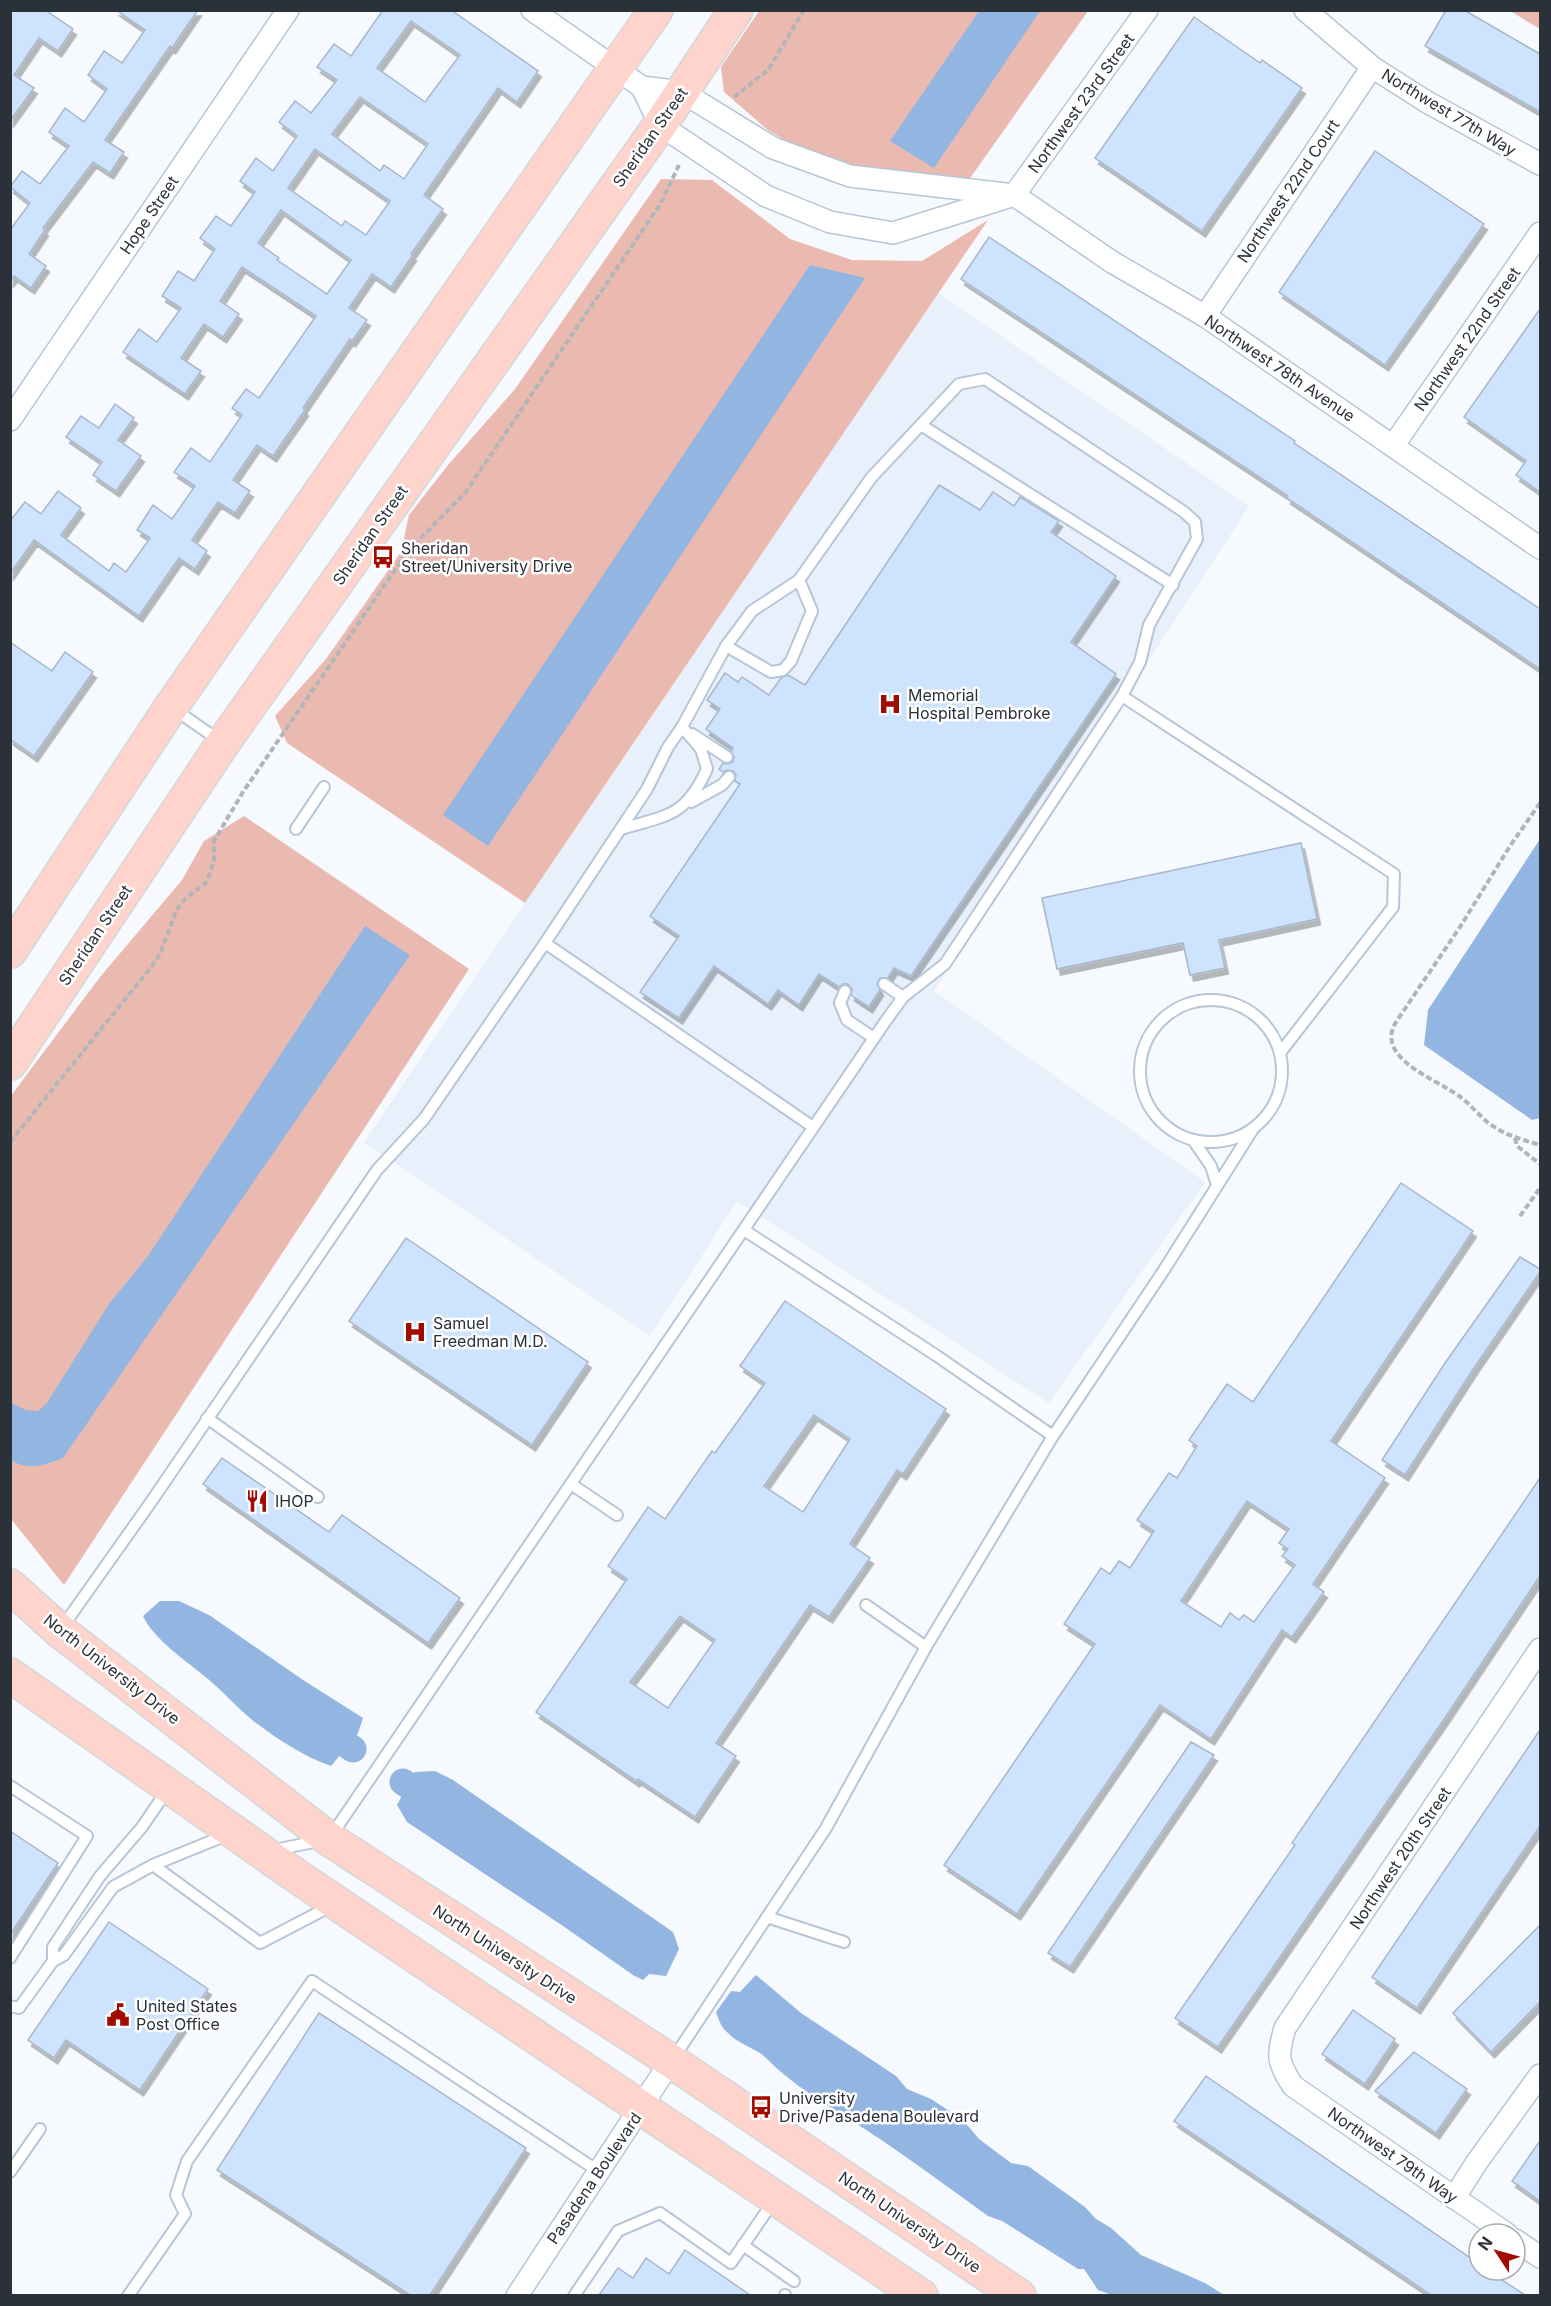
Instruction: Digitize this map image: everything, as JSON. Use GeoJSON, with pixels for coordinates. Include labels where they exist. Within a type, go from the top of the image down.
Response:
{"type":"FeatureCollection","features":[{"type":"Feature","properties":{"kind":"main road"},"geometry":{"type":"LineString","coordinates":[[10,951],[171,707],[629,78],[656,10]]}},
{"type":"Feature","properties":{"kind":"main road","name":"Sheridan Street"},"geometry":{"type":"LineString","coordinates":[[10,1063],[223,743],[660,125],[736,10]]}},
{"type":"Feature","properties":{"kind":"main road","name":"North University Drive"},"geometry":{"type":"LineString","coordinates":[[10,1586],[60,1631],[329,1839],[671,2061],[1019,2295]]}},
{"type":"Feature","properties":{"kind":"main road"},"geometry":{"type":"LineString","coordinates":[[10,1675],[234,1833],[921,2295]]}},
{"type":"Feature","properties":{"kind":"street","name":"Hope Street"},"geometry":{"type":"LineString","coordinates":[[10,420],[288,10]]}},
{"type":"Feature","properties":{"kind":"street","name":"Northwest 78th Avenue"},"geometry":{"type":"LineString","coordinates":[[532,10],[629,78],[682,92],[773,148],[850,176],[1014,195],[1112,262],[1205,316],[1540,548]]}},
{"type":"Feature","properties":{"kind":"street","name":"Northwest 23rd Street"},"geometry":{"type":"LineString","coordinates":[[1014,195],[1147,10]]}},
{"type":"Feature","properties":{"kind":"street","name":"Northwest 77th Way"},"geometry":{"type":"LineString","coordinates":[[1305,10],[1372,67],[1426,102],[1540,164]]}},
{"type":"Feature","properties":{"kind":"street","name":"Northwest 22nd Court"},"geometry":{"type":"LineString","coordinates":[[1205,316],[1372,67]]}},
{"type":"Feature","properties":{"kind":"street","name":"Northwest 78th Avenue"},"geometry":{"type":"LineString","coordinates":[[629,78],[660,125],[766,196],[830,222],[893,233],[1014,195]]}},
{"type":"Feature","properties":{"kind":"street","name":"Northwest 22nd Street"},"geometry":{"type":"LineString","coordinates":[[1393,446],[1540,232]]}},
{"type":"Feature","properties":{"kind":"street","name":"Northwest 20th Street"},"geometry":{"type":"LineString","coordinates":[[1284,2073],[1278,2051],[1285,2028],[1540,1649]]}},
{"type":"Feature","properties":{"kind":"street","name":"Pasadena Boulevard"},"geometry":{"type":"LineString","coordinates":[[521,2294],[598,2171],[671,2061]]}},
{"type":"Feature","properties":{"kind":"street","name":"Northwest 79th Way"},"geometry":{"type":"LineString","coordinates":[[1284,2073],[1293,2086],[1489,2222]]}},
{"type":"Feature","properties":{"kind":"street"},"geometry":{"type":"LineString","coordinates":[[1454,2198],[1540,2075]]}},
{"type":"Feature","properties":{"kind":"street"},"geometry":{"type":"LineString","coordinates":[[1527,2248],[1540,2257]]}},
{"type":"Feature","properties":{"kind":"lane"},"geometry":{"type":"LineString","coordinates":[[60,1631],[151,1502],[377,1170],[424,1119],[545,943],[647,789],[668,747],[682,727],[726,646],[752,611],[799,580],[871,478],[959,384],[985,379],[1184,512],[1195,522],[1197,539],[1149,625],[1140,662],[1122,696],[945,964],[903,997],[874,1038],[329,1839],[262,1852]]}},
{"type":"Feature","properties":{"kind":"lane"},"geometry":{"type":"LineString","coordinates":[[921,425],[1173,585]]}},
{"type":"Feature","properties":{"kind":"lane"},"geometry":{"type":"LineString","coordinates":[[726,646],[771,672],[783,670],[791,661],[812,611],[799,580]]}},
{"type":"Feature","properties":{"kind":"lane"},"geometry":{"type":"LineString","coordinates":[[1122,696],[1394,874],[1393,907],[1280,1053]]}},
{"type":"Feature","properties":{"kind":"lane"},"geometry":{"type":"LineString","coordinates":[[171,707],[223,743]]}},
{"type":"Feature","properties":{"kind":"lane"},"geometry":{"type":"LineString","coordinates":[[682,727],[727,757]]}},
{"type":"Feature","properties":{"kind":"lane"},"geometry":{"type":"LineString","coordinates":[[682,727],[701,749],[707,769],[696,792],[683,807]]}},
{"type":"Feature","properties":{"kind":"lane"},"geometry":{"type":"LineString","coordinates":[[621,830],[683,807],[722,785],[729,777]]}},
{"type":"Feature","properties":{"kind":"lane"},"geometry":{"type":"LineString","coordinates":[[296,829],[324,787]]}},
{"type":"Feature","properties":{"kind":"lane"},"geometry":{"type":"LineString","coordinates":[[545,943],[813,1127]]}},
{"type":"Feature","properties":{"kind":"lane"},"geometry":{"type":"LineString","coordinates":[[884,984],[903,997]]}},
{"type":"Feature","properties":{"kind":"lane"},"geometry":{"type":"LineString","coordinates":[[844,991],[840,1004],[847,1020],[874,1038]]}},
{"type":"Feature","properties":{"kind":"lane"},"geometry":{"type":"LineString","coordinates":[[671,2061],[826,1828],[926,1647],[1053,1436],[1164,1270],[1253,1129],[1265,1118],[1277,1098],[1283,1076],[1280,1053],[1271,1031],[1255,1015],[1235,1004],[1212,1000],[1189,1004],[1169,1014],[1153,1031],[1143,1052],[1142,1088],[1148,1104],[1160,1120],[1174,1132],[1192,1140],[1211,1142],[1230,1140],[1253,1129]]}},
{"type":"Feature","properties":{"kind":"lane"},"geometry":{"type":"LineString","coordinates":[[1192,1140],[1211,1166],[1217,1185]]}},
{"type":"Feature","properties":{"kind":"lane"},"geometry":{"type":"LineString","coordinates":[[744,1230],[937,1356],[1053,1436]]}},
{"type":"Feature","properties":{"kind":"lane"},"geometry":{"type":"LineString","coordinates":[[207,1418],[318,1497]]}},
{"type":"Feature","properties":{"kind":"lane"},"geometry":{"type":"LineString","coordinates":[[571,1484],[617,1515]]}},
{"type":"Feature","properties":{"kind":"lane"},"geometry":{"type":"LineString","coordinates":[[866,1605],[926,1647]]}},
{"type":"Feature","properties":{"kind":"lane"},"geometry":{"type":"LineString","coordinates":[[10,1786],[87,1836],[10,1958]]}},
{"type":"Feature","properties":{"kind":"lane"},"geometry":{"type":"LineString","coordinates":[[53,1961],[53,1947],[100,1876],[142,1827],[169,1788]]}},
{"type":"Feature","properties":{"kind":"lane"},"geometry":{"type":"LineString","coordinates":[[10,2006],[19,2008],[53,1961],[64,1955],[113,1887],[153,1866],[234,1833]]}},
{"type":"Feature","properties":{"kind":"lane"},"geometry":{"type":"LineString","coordinates":[[153,1866],[260,1943],[337,1903]]}},
{"type":"Feature","properties":{"kind":"lane"},"geometry":{"type":"LineString","coordinates":[[767,1917],[844,1942]]}},
{"type":"Feature","properties":{"kind":"lane"},"geometry":{"type":"LineString","coordinates":[[128,2295],[184,2214],[176,2195],[187,2161],[312,1981],[598,2171]]}},
{"type":"Feature","properties":{"kind":"lane"},"geometry":{"type":"LineString","coordinates":[[10,2172],[40,2129]]}},
{"type":"Feature","properties":{"kind":"lane"},"geometry":{"type":"LineString","coordinates":[[574,2295],[618,2231],[660,2213],[731,2263],[776,2197]]}},
{"type":"Feature","properties":{"kind":"lane"},"geometry":{"type":"LineString","coordinates":[[743,2245],[794,2281]]}},
{"type":"Feature","properties":{"kind":"path"},"geometry":{"type":"LineString","coordinates":[[716,113],[768,70],[804,10]]}},
{"type":"Feature","properties":{"kind":"path"},"geometry":{"type":"LineString","coordinates":[[10,1142],[156,960],[177,909],[186,898],[207,882],[214,860],[214,841],[243,792],[408,551],[465,493],[661,203],[688,145]]}},
{"type":"Feature","properties":{"kind":"path"},"geometry":{"type":"LineString","coordinates":[[1540,803],[1396,1022],[1390,1037],[1398,1055],[1408,1064],[1459,1096],[1487,1121],[1515,1138],[1540,1145]]}},
{"type":"Feature","properties":{"kind":"path"},"geometry":{"type":"LineString","coordinates":[[1515,1138],[1517,1146],[1540,1164]]}},
{"type":"Feature","properties":{"kind":"path"},"geometry":{"type":"LineString","coordinates":[[1520,1216],[1540,1188]]}},
{"type":"Feature","properties":{"kind":"shaded area"},"geometry":{"type":"Polygon","coordinates":[[[759,11],[1088,11],[968,181],[866,169],[811,155],[769,131],[724,92],[721,67],[759,11]]]}},
{"type":"Feature","properties":{"kind":"shaded area"},"geometry":{"type":"Polygon","coordinates":[[[1510,11],[1540,11],[1540,29],[1510,11]]]}},
{"type":"Feature","properties":{"kind":"shaded area"},"geometry":{"type":"Polygon","coordinates":[[[661,179],[712,180],[790,239],[852,260],[922,261],[988,220],[525,903],[287,743],[275,716],[326,659],[401,552],[409,515],[448,465],[515,389],[661,179]]]}},
{"type":"Feature","properties":{"kind":"shaded area","name":"Memorial Hospital Pembroke"},"geometry":{"type":"Polygon","coordinates":[[[938,293],[1249,506],[934,991],[1205,1182],[1049,1403],[737,1201],[650,1336],[364,1142],[938,293]]]}},
{"type":"Feature","properties":{"kind":"shaded area"},"geometry":{"type":"Polygon","coordinates":[[[244,816],[469,969],[64,1585],[11,1519],[10,1097],[100,977],[182,880],[204,841],[244,816]]]}},
{"type":"Feature","properties":{"kind":"water"},"geometry":{"type":"Polygon","coordinates":[[[979,11],[1040,11],[934,168],[890,141],[979,11]]]}},
{"type":"Feature","properties":{"kind":"water"},"geometry":{"type":"Polygon","coordinates":[[[810,265],[865,278],[488,846],[443,815],[810,265]]]}},
{"type":"Feature","properties":{"kind":"water"},"geometry":{"type":"Polygon","coordinates":[[[1540,839],[1540,1118],[1532,1120],[1424,1045],[1428,1010],[1540,839]]]}},
{"type":"Feature","properties":{"kind":"water"},"geometry":{"type":"Polygon","coordinates":[[[365,926],[410,955],[63,1458],[43,1465],[30,1466],[11,1460],[11,1403],[26,1410],[38,1411],[47,1403],[109,1304],[148,1256],[365,926]]]}},
{"type":"Feature","properties":{"kind":"water"},"geometry":{"type":"Polygon","coordinates":[[[160,1601],[179,1601],[209,1615],[363,1718],[358,1733],[331,1766],[302,1753],[274,1736],[250,1718],[155,1634],[143,1616],[160,1601]]]}},
{"type":"Feature","properties":{"kind":"water"},"geometry":{"type":"Polygon","coordinates":[[[435,1771],[453,1780],[673,1932],[679,1949],[666,1976],[649,1974],[643,1980],[633,1975],[407,1822],[397,1805],[415,1772],[435,1771]]]}},
{"type":"Feature","properties":{"kind":"water"},"geometry":{"type":"Polygon","coordinates":[[[756,1975],[801,2013],[896,2076],[907,2089],[931,2099],[963,2120],[979,2139],[1011,2163],[1028,2166],[1085,2207],[1096,2219],[1111,2228],[1141,2255],[1205,2283],[1224,2295],[1115,2296],[1098,2290],[1084,2269],[1078,2269],[1002,2221],[988,2216],[894,2148],[805,2091],[761,2054],[731,2036],[720,2023],[716,2012],[731,1991],[740,1992],[756,1975]]]}},
{"type":"Feature","properties":{"kind":"building"},"geometry":{"type":"Polygon","coordinates":[[[10,10],[45,10],[73,29],[58,51],[39,38],[14,75],[34,88],[10,121],[10,10]]]}},
{"type":"Feature","properties":{"kind":"building"},"geometry":{"type":"Polygon","coordinates":[[[116,10],[198,10],[172,48],[170,46],[105,140],[124,152],[110,173],[93,162],[43,228],[45,230],[29,254],[46,266],[31,288],[14,276],[10,281],[10,230],[30,203],[10,187],[22,171],[40,184],[69,146],[49,132],[65,108],[84,122],[107,89],[88,75],[104,51],[122,63],[145,30],[116,10]]]}},
{"type":"Feature","properties":{"kind":"building"},"geometry":{"type":"Polygon","coordinates":[[[383,10],[451,10],[538,71],[517,102],[498,88],[424,195],[443,209],[391,287],[372,274],[349,308],[367,320],[352,341],[350,339],[273,456],[257,445],[233,480],[250,491],[235,513],[218,502],[192,540],[207,551],[195,569],[179,558],[139,616],[34,540],[10,574],[10,521],[25,502],[41,514],[58,491],[81,508],[61,535],[109,571],[114,563],[126,572],[150,538],[137,530],[153,505],[172,519],[195,486],[174,472],[191,448],[210,462],[242,415],[232,408],[246,389],[259,398],[316,316],[242,267],[220,301],[239,314],[223,337],[204,324],[181,358],[201,371],[185,394],[123,352],[139,329],[157,342],[181,308],[162,296],[178,271],[194,281],[215,249],[200,238],[216,216],[231,226],[255,192],[240,181],[256,158],[273,171],[297,136],[279,122],[295,101],[311,113],[337,80],[317,67],[334,44],[351,56],[383,10]],[[411,21],[377,68],[425,102],[460,55],[411,21]],[[360,97],[332,134],[380,171],[384,165],[404,179],[428,144],[360,97]],[[315,149],[288,188],[342,226],[345,221],[366,235],[390,201],[315,149]],[[281,210],[258,243],[279,258],[277,260],[327,294],[351,260],[281,210]]]}},
{"type":"Feature","properties":{"kind":"building"},"geometry":{"type":"Polygon","coordinates":[[[1446,10],[1464,10],[1540,54],[1540,112],[1425,46],[1446,10]]]}},
{"type":"Feature","properties":{"kind":"building"},"geometry":{"type":"Polygon","coordinates":[[[1194,17],[1260,63],[1262,60],[1302,88],[1202,231],[1095,158],[1194,17]]]}},
{"type":"Feature","properties":{"kind":"building"},"geometry":{"type":"Polygon","coordinates":[[[1375,151],[1484,224],[1385,365],[1279,292],[1375,151]]]}},
{"type":"Feature","properties":{"kind":"building"},"geometry":{"type":"Polygon","coordinates":[[[989,237],[1295,441],[1294,443],[1540,609],[1540,669],[1287,498],[1288,496],[961,279],[989,237]]]}},
{"type":"Feature","properties":{"kind":"building"},"geometry":{"type":"Polygon","coordinates":[[[1540,309],[1540,492],[1516,475],[1526,461],[1464,417],[1540,309]]]}},
{"type":"Feature","properties":{"kind":"building"},"geometry":{"type":"Polygon","coordinates":[[[115,404],[134,418],[118,440],[141,456],[116,491],[93,475],[102,462],[66,437],[81,416],[99,428],[115,404]]]}},
{"type":"Feature","properties":{"kind":"building","name":"Memorial Hospital Pembroke"},"geometry":{"type":"Polygon","coordinates":[[[939,485],[980,510],[993,492],[1014,506],[1020,497],[1059,521],[1051,532],[1116,576],[1071,642],[1116,674],[911,976],[894,968],[888,978],[880,978],[877,984],[880,990],[869,1007],[851,995],[852,989],[848,984],[839,987],[819,974],[799,1005],[778,990],[768,1004],[714,966],[679,1018],[640,992],[679,936],[650,916],[740,784],[735,781],[736,775],[733,771],[723,772],[719,769],[723,763],[733,762],[734,757],[731,751],[733,748],[706,729],[720,709],[707,700],[725,673],[738,682],[742,677],[769,695],[781,678],[788,675],[805,685],[939,485]]]}},
{"type":"Feature","properties":{"kind":"building"},"geometry":{"type":"Polygon","coordinates":[[[10,642],[52,671],[65,652],[93,672],[34,756],[10,739],[10,642]]]}},
{"type":"Feature","properties":{"kind":"building"},"geometry":{"type":"Polygon","coordinates":[[[1301,843],[1317,919],[1219,940],[1225,968],[1190,975],[1183,943],[1057,969],[1042,898],[1301,843]]]}},
{"type":"Feature","properties":{"kind":"building"},"geometry":{"type":"Polygon","coordinates":[[[1401,1183],[1473,1231],[1331,1441],[1385,1478],[1313,1584],[1324,1592],[1292,1637],[1282,1630],[1211,1739],[1160,1705],[1017,1914],[944,1865],[1095,1644],[1064,1624],[1101,1568],[1110,1574],[1119,1561],[1130,1568],[1154,1531],[1137,1520],[1169,1473],[1177,1478],[1197,1446],[1189,1440],[1227,1384],[1253,1402],[1401,1183]],[[1247,1501],[1181,1601],[1221,1627],[1230,1613],[1239,1620],[1244,1615],[1254,1622],[1295,1565],[1282,1556],[1288,1549],[1279,1543],[1289,1529],[1247,1501]]]}},
{"type":"Feature","properties":{"kind":"building"},"geometry":{"type":"Polygon","coordinates":[[[406,1238],[588,1362],[532,1445],[349,1321],[406,1238]]]}},
{"type":"Feature","properties":{"kind":"building"},"geometry":{"type":"Polygon","coordinates":[[[1520,1257],[1540,1269],[1540,1272],[1405,1475],[1382,1460],[1445,1363],[1520,1257]]]}},
{"type":"Feature","properties":{"kind":"building"},"geometry":{"type":"Polygon","coordinates":[[[785,1301],[946,1409],[903,1474],[897,1470],[850,1544],[870,1558],[829,1617],[810,1605],[716,1743],[736,1756],[695,1817],[638,1779],[636,1781],[536,1712],[627,1579],[608,1566],[648,1507],[665,1519],[712,1451],[715,1453],[765,1383],[740,1366],[785,1301]],[[814,1415],[764,1486],[803,1512],[850,1439],[814,1415]],[[680,1616],[630,1682],[668,1708],[715,1640],[680,1616]]]}},
{"type":"Feature","properties":{"kind":"building"},"geometry":{"type":"Polygon","coordinates":[[[222,1458],[329,1532],[342,1515],[460,1598],[428,1643],[203,1484],[222,1458]]]}},
{"type":"Feature","properties":{"kind":"building"},"geometry":{"type":"Polygon","coordinates":[[[1540,1478],[1540,1576],[1218,2047],[1175,2018],[1295,1845],[1292,1843],[1540,1478]]]}},
{"type":"Feature","properties":{"kind":"building"},"geometry":{"type":"Polygon","coordinates":[[[1540,1730],[1540,1826],[1417,2008],[1372,1977],[1540,1730]]]}},
{"type":"Feature","properties":{"kind":"building"},"geometry":{"type":"Polygon","coordinates":[[[1191,1742],[1214,1755],[1070,1967],[1048,1953],[1191,1742]]]}},
{"type":"Feature","properties":{"kind":"building"},"geometry":{"type":"Polygon","coordinates":[[[10,1831],[58,1863],[10,1935],[10,1831]]]}},
{"type":"Feature","properties":{"kind":"building","name":"United States Post Office"},"geometry":{"type":"Polygon","coordinates":[[[109,1922],[208,1989],[140,2090],[66,2040],[54,2058],[28,2040],[109,1922]]]}},
{"type":"Feature","properties":{"kind":"building"},"geometry":{"type":"Polygon","coordinates":[[[1540,1925],[1540,2002],[1491,2052],[1453,2013],[1540,1925]]]}},
{"type":"Feature","properties":{"kind":"building"},"geometry":{"type":"Polygon","coordinates":[[[1353,2010],[1395,2039],[1365,2084],[1322,2054],[1353,2010]]]}},
{"type":"Feature","properties":{"kind":"building"},"geometry":{"type":"Polygon","coordinates":[[[319,2013],[526,2148],[430,2295],[410,2295],[217,2170],[319,2013]]]}},
{"type":"Feature","properties":{"kind":"building"},"geometry":{"type":"Polygon","coordinates":[[[1414,2052],[1467,2089],[1436,2133],[1375,2091],[1414,2052]]]}},
{"type":"Feature","properties":{"kind":"building"},"geometry":{"type":"Polygon","coordinates":[[[1206,2076],[1467,2256],[1467,2282],[1505,2282],[1525,2295],[1431,2295],[1174,2121],[1206,2076]]]}},
{"type":"Feature","properties":{"kind":"building"},"geometry":{"type":"Polygon","coordinates":[[[1540,2141],[1540,2201],[1512,2181],[1540,2141]]]}},
{"type":"Feature","properties":{"kind":"building"},"geometry":{"type":"Polygon","coordinates":[[[685,2250],[750,2295],[599,2295],[618,2268],[633,2278],[646,2258],[669,2274],[685,2250]]]}},
{"type":"Feature","properties":{"kind":"waterway"},"geometry":{"type":"LineString","coordinates":[[316,1724],[353,1749]]}},
{"type":"Feature","properties":{"kind":"waterway"},"geometry":{"type":"LineString","coordinates":[[403,1782],[438,1805]]}},
{"type":"Feature","properties":{"kind":"place","name":"Sheridan Street/University Drive"},"geometry":{"type":"Point","coordinates":[383,557]}},
{"type":"Feature","properties":{"kind":"place","name":"Memorial Hospital Pembroke"},"geometry":{"type":"Point","coordinates":[890,704]}},
{"type":"Feature","properties":{"kind":"place","name":"Samuel Freedman M.D."},"geometry":{"type":"Point","coordinates":[415,1332]}},
{"type":"Feature","properties":{"kind":"place","name":"IHOP"},"geometry":{"type":"Point","coordinates":[257,1501]}},
{"type":"Feature","properties":{"kind":"place","name":"United States Post Office"},"geometry":{"type":"Point","coordinates":[118,2015]}},
{"type":"Feature","properties":{"kind":"place","name":"University Drive/Pasadena Boulevard"},"geometry":{"type":"Point","coordinates":[761,2107]}}]}
